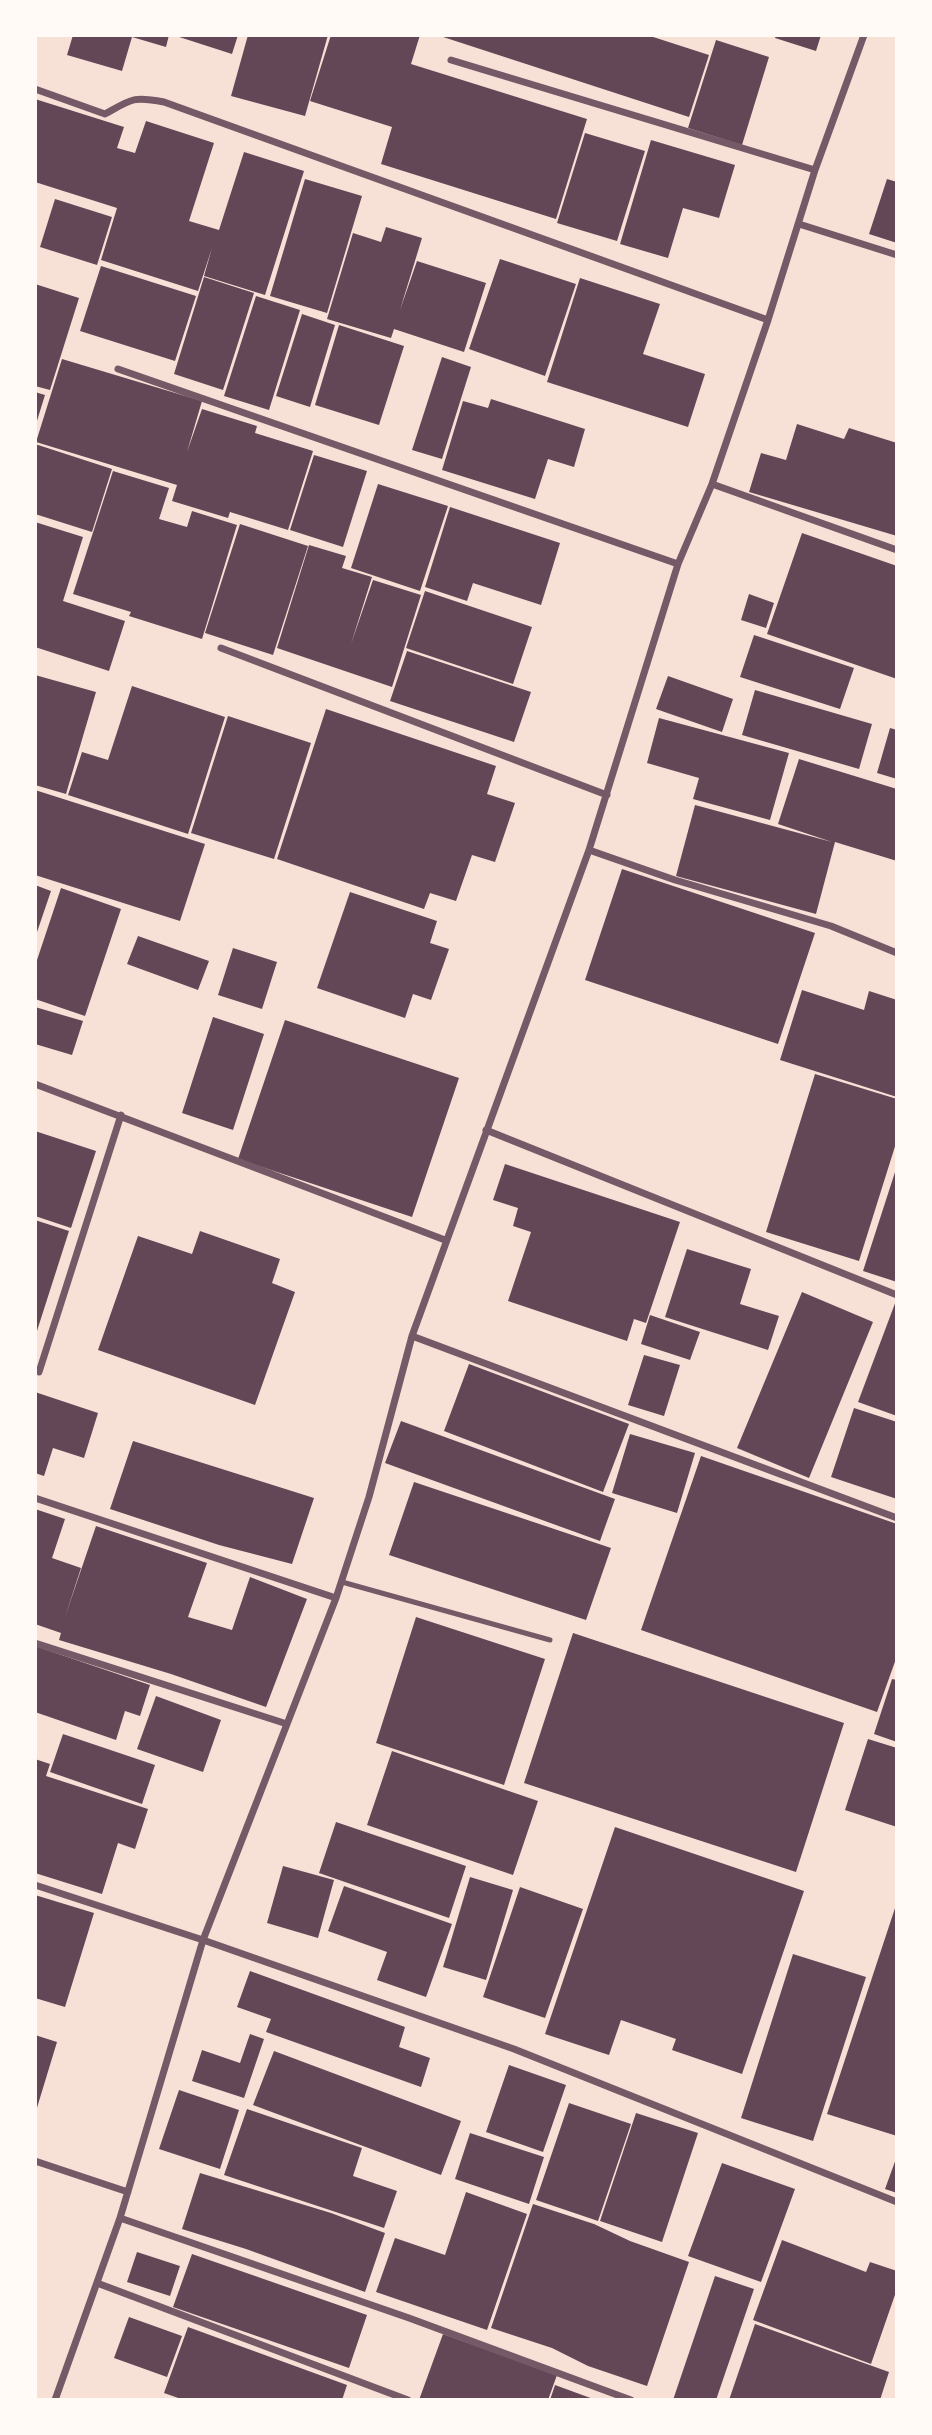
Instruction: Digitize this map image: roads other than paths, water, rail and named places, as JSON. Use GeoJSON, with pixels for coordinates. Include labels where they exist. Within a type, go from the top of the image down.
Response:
{"type":"FeatureCollection","features":[{"type":"Feature","properties":{"kind":"street"},"geometry":{"type":"LineString","coordinates":[[55,2400],[120,2218],[203,1940],[342,1581],[369,1497],[412,1336],[589,850],[678,564],[712,484],[815,170],[864,35]]}},
{"type":"Feature","properties":{"kind":"street"},"geometry":{"type":"LineString","coordinates":[[451,60],[815,170]]}},
{"type":"Feature","properties":{"kind":"street"},"geometry":{"type":"LineString","coordinates":[[35,89],[105,114],[128,100],[140,98],[164,102],[768,320]]}},
{"type":"Feature","properties":{"kind":"street"},"geometry":{"type":"LineString","coordinates":[[799,224],[897,255]]}},
{"type":"Feature","properties":{"kind":"street"},"geometry":{"type":"LineString","coordinates":[[118,369],[678,564]]}},
{"type":"Feature","properties":{"kind":"street"},"geometry":{"type":"LineString","coordinates":[[712,484],[897,550]]}},
{"type":"Feature","properties":{"kind":"street"},"geometry":{"type":"LineString","coordinates":[[222,648],[607,795]]}},
{"type":"Feature","properties":{"kind":"street"},"geometry":{"type":"LineString","coordinates":[[589,850],[675,880],[831,926],[897,953]]}},
{"type":"Feature","properties":{"kind":"street"},"geometry":{"type":"LineString","coordinates":[[35,1084],[445,1240]]}},
{"type":"Feature","properties":{"kind":"street"},"geometry":{"type":"LineString","coordinates":[[39,1372],[121,1115]]}},
{"type":"Feature","properties":{"kind":"street"},"geometry":{"type":"LineString","coordinates":[[486,1130],[897,1296]]}},
{"type":"Feature","properties":{"kind":"street"},"geometry":{"type":"LineString","coordinates":[[412,1336],[897,1518]]}},
{"type":"Feature","properties":{"kind":"street"},"geometry":{"type":"LineString","coordinates":[[35,1497],[336,1598]]}},
{"type":"Feature","properties":{"kind":"street"},"geometry":{"type":"LineString","coordinates":[[35,1643],[287,1724]]}},
{"type":"Feature","properties":{"kind":"street"},"geometry":{"type":"LineString","coordinates":[[35,1885],[203,1940],[514,2049],[897,2202]]}},
{"type":"Feature","properties":{"kind":"street"},"geometry":{"type":"LineString","coordinates":[[35,2161],[128,2192]]}},
{"type":"Feature","properties":{"kind":"street"},"geometry":{"type":"LineString","coordinates":[[120,2218],[409,2318],[631,2400]]}},
{"type":"Feature","properties":{"kind":"street"},"geometry":{"type":"LineString","coordinates":[[97,2283],[408,2400]]}},
{"type":"Feature","properties":{"kind":"lane"},"geometry":{"type":"LineString","coordinates":[[342,1581],[550,1640]]}}]}
